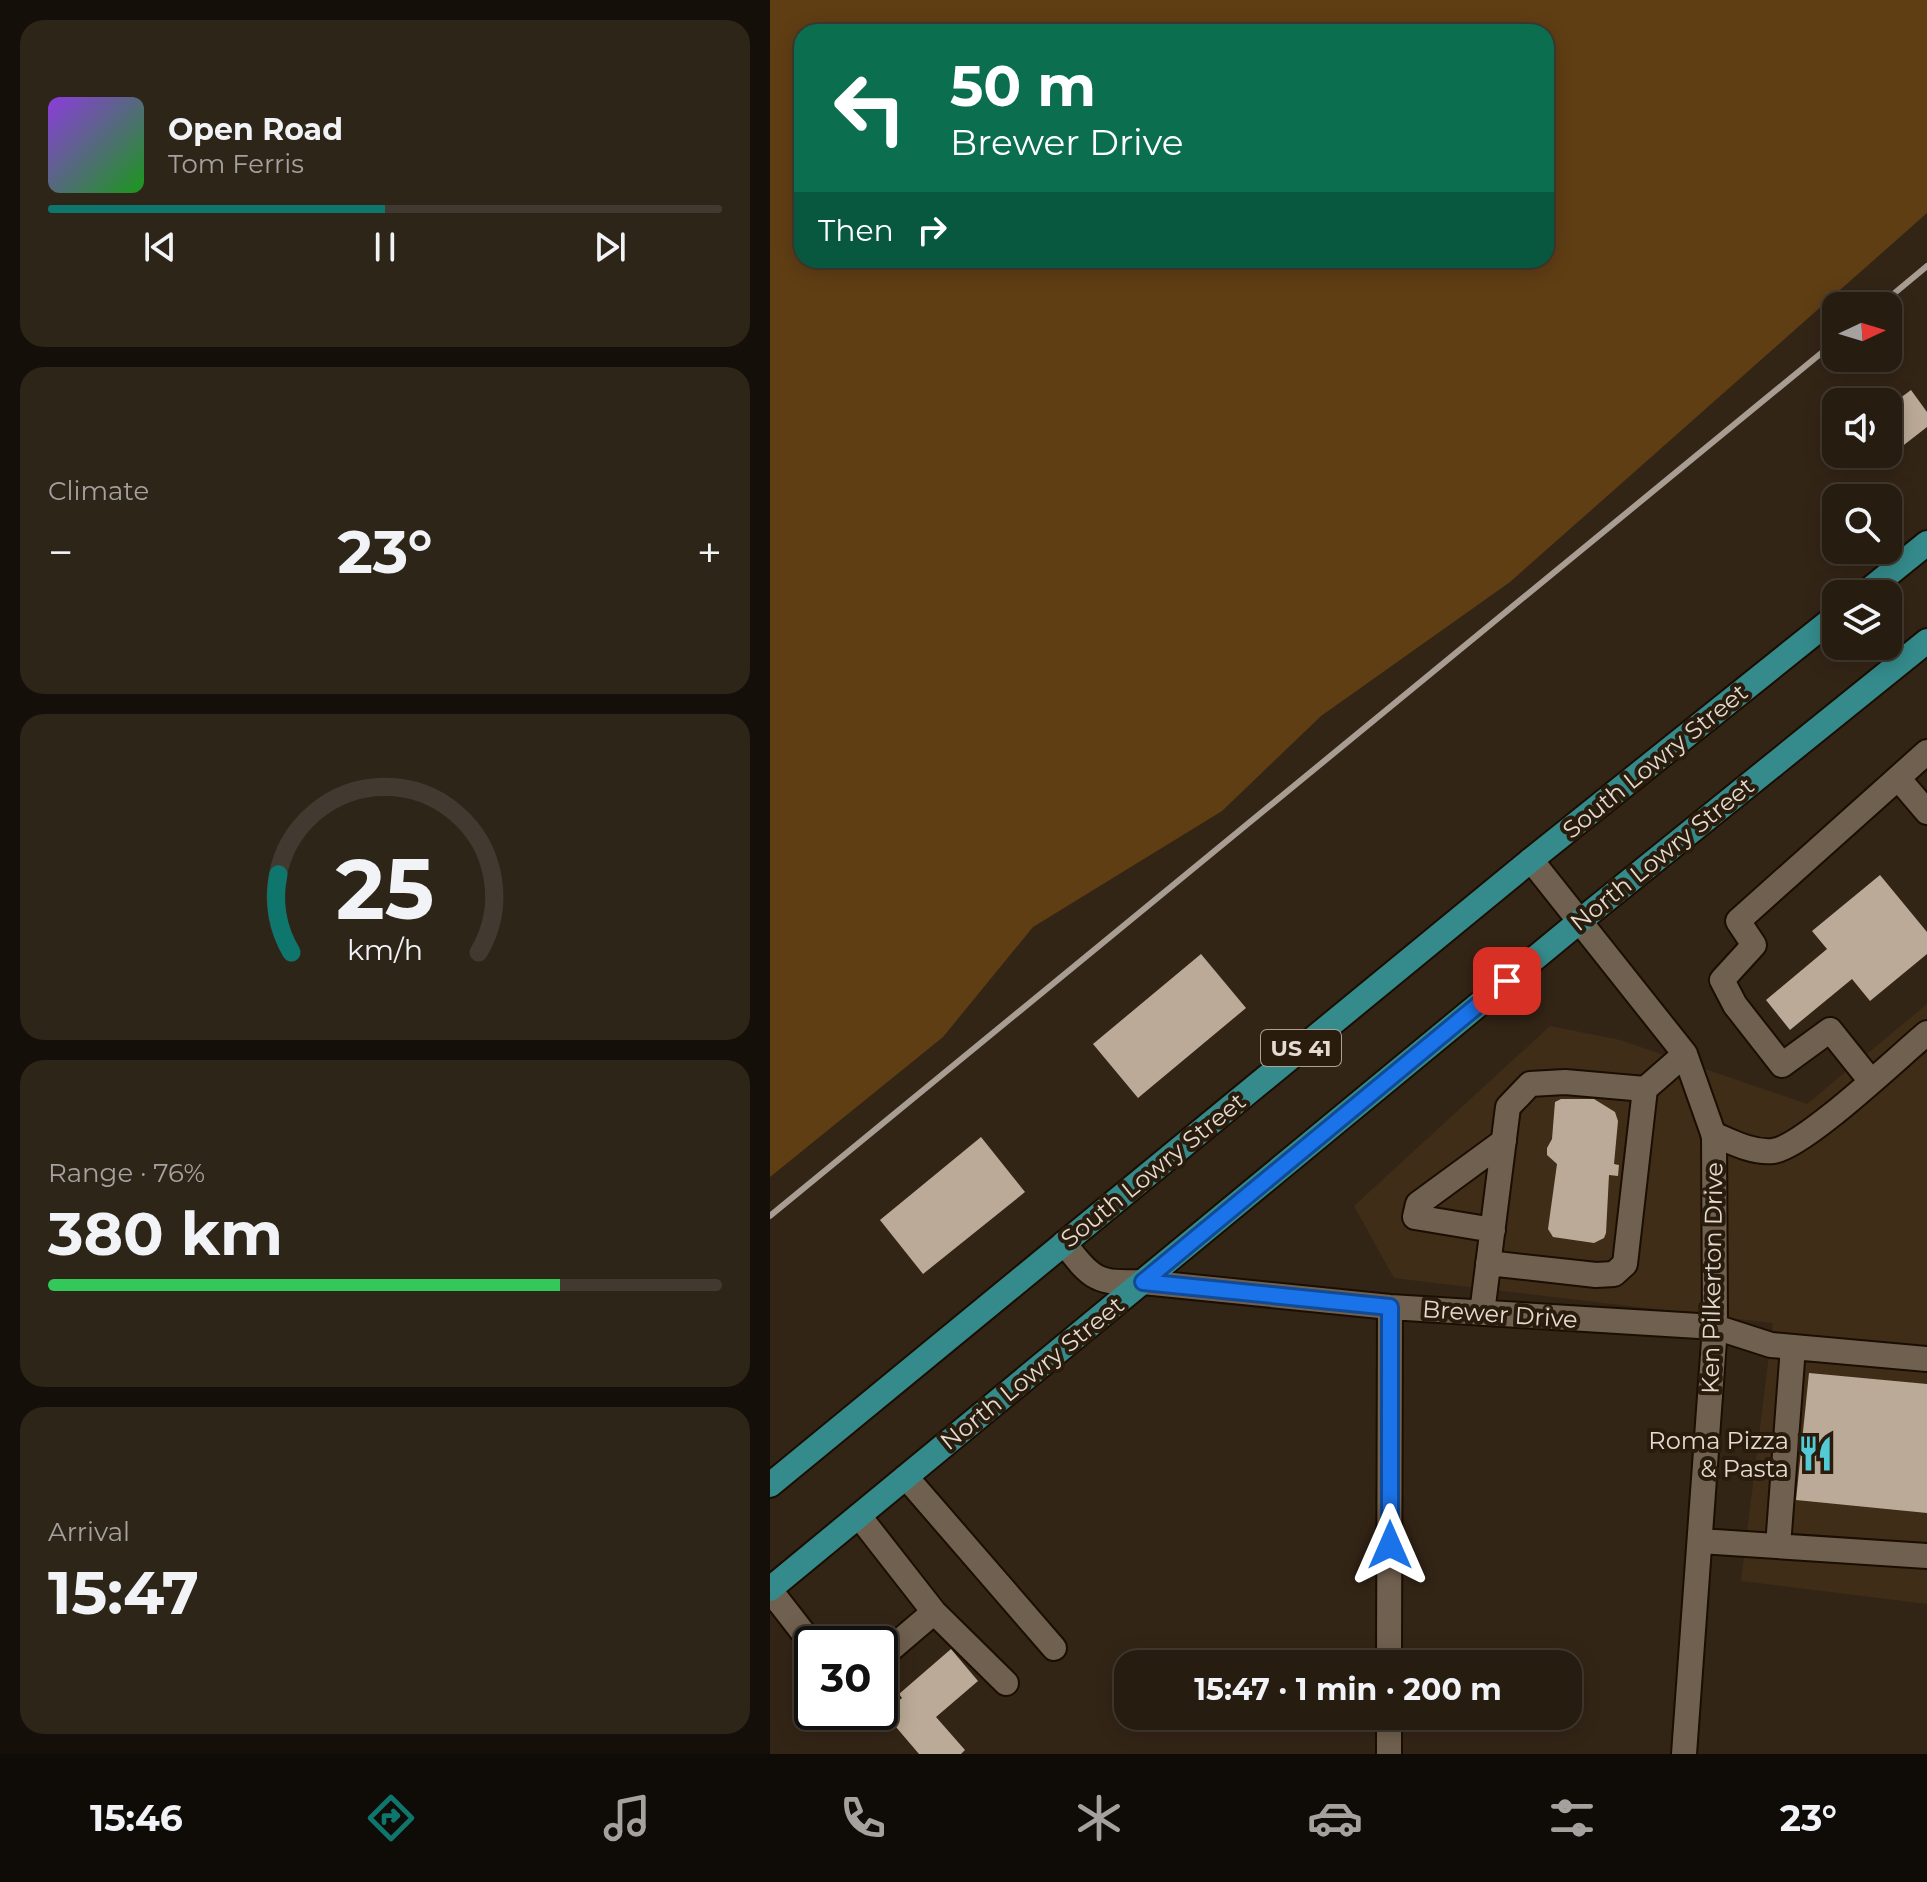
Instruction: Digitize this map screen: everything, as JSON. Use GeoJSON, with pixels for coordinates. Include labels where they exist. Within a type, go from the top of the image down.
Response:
{"type":"FeatureCollection","features":[{"type":"Feature","properties":{"kind":"main road"},"geometry":{"type":"LineString","coordinates":[[1881,580],[1927,543]]}},
{"type":"Feature","properties":{"kind":"main road","name":"South Lowry Street"},"geometry":{"type":"LineString","coordinates":[[770,1485],[1531,860],[1822,627]]}},
{"type":"Feature","properties":{"kind":"main road","name":"North Lowry Street"},"geometry":{"type":"LineString","coordinates":[[770,1589],[1580,921],[1927,641]]}},
{"type":"Feature","properties":{"kind":"street"},"geometry":{"type":"LineString","coordinates":[[1870,1080],[1830,1030],[1782,1065],[1735,1005],[1722,980],[1754,945],[1738,921],[1927,752]]}},
{"type":"Feature","properties":{"kind":"street"},"geometry":{"type":"LineString","coordinates":[[1898,778],[1927,812]]}},
{"type":"Feature","properties":{"kind":"street","name":"Ken Pilkerton Drive"},"geometry":{"type":"LineString","coordinates":[[1531,860],[1685,1054],[1713,1134],[1715,1327],[1684,1754]]}},
{"type":"Feature","properties":{"kind":"street"},"geometry":{"type":"LineString","coordinates":[[1713,1134],[1750,1149],[1776,1151],[1813,1129],[1927,1033]]}},
{"type":"Feature","properties":{"kind":"street"},"geometry":{"type":"LineString","coordinates":[[1488,1263],[1596,1275],[1614,1274],[1625,1264],[1645,1089],[1685,1054]]}},
{"type":"Feature","properties":{"kind":"street"},"geometry":{"type":"LineString","coordinates":[[1482,1313],[1508,1107],[1530,1084],[1565,1082],[1645,1089]]}},
{"type":"Feature","properties":{"kind":"street"},"geometry":{"type":"LineString","coordinates":[[1493,1230],[1415,1217],[1418,1204],[1504,1141]]}},
{"type":"Feature","properties":{"kind":"street","name":"Brewer Drive"},"geometry":{"type":"LineString","coordinates":[[1064,1243],[1091,1277],[1111,1283],[1143,1282],[1390,1307],[1715,1327],[1771,1345],[1927,1359]]}},
{"type":"Feature","properties":{"kind":"street"},"geometry":{"type":"LineString","coordinates":[[1389,1650],[1390,1307]]}},
{"type":"Feature","properties":{"kind":"street"},"geometry":{"type":"LineString","coordinates":[[1778,1546],[1793,1347]]}},
{"type":"Feature","properties":{"kind":"street"},"geometry":{"type":"LineString","coordinates":[[906,1477],[1054,1648]]}},
{"type":"Feature","properties":{"kind":"street"},"geometry":{"type":"LineString","coordinates":[[859,1516],[934,1612],[1006,1683]]}},
{"type":"Feature","properties":{"kind":"street"},"geometry":{"type":"LineString","coordinates":[[1700,1541],[1927,1556]]}},
{"type":"Feature","properties":{"kind":"street"},"geometry":{"type":"LineString","coordinates":[[770,1589],[798,1626]]}},
{"type":"Feature","properties":{"kind":"street"},"geometry":{"type":"LineString","coordinates":[[898,1643],[934,1612]]}},
{"type":"Feature","properties":{"kind":"street"},"geometry":{"type":"LineString","coordinates":[[1389,1730],[1389,1754]]}},
{"type":"Feature","properties":{"kind":"shaded area"},"geometry":{"type":"Polygon","coordinates":[[[770,0],[1927,0],[1927,213],[1838,292],[1822,292],[1822,306],[1510,582],[1321,716],[1222,811],[1033,927],[943,1037],[770,1177],[770,0]]]}},
{"type":"Feature","properties":{"kind":"shaded area"},"geometry":{"type":"Polygon","coordinates":[[[1927,1004],[1927,1604],[1741,1581],[1773,1323],[1394,1278],[1354,1206],[1550,1026],[1620,1040],[1807,1104],[1927,1004]]]}},
{"type":"Feature","properties":{"kind":"building"},"geometry":{"type":"Polygon","coordinates":[[[1911,390],[1927,412],[1927,427],[1902,446],[1902,397],[1911,390]]]}},
{"type":"Feature","properties":{"kind":"building"},"geometry":{"type":"Polygon","coordinates":[[[1880,875],[1927,932],[1927,954],[1870,1001],[1852,979],[1790,1030],[1766,1000],[1827,949],[1812,931],[1880,875]]]}},
{"type":"Feature","properties":{"kind":"building"},"geometry":{"type":"Polygon","coordinates":[[[1201,954],[1246,1008],[1138,1098],[1093,1044],[1201,954]]]}},
{"type":"Feature","properties":{"kind":"building"},"geometry":{"type":"Polygon","coordinates":[[[1561,1099],[1594,1099],[1615,1112],[1618,1121],[1614,1164],[1619,1165],[1618,1176],[1609,1175],[1606,1233],[1604,1238],[1594,1243],[1553,1237],[1548,1229],[1557,1164],[1547,1155],[1547,1148],[1552,1139],[1555,1102],[1561,1099]]]}},
{"type":"Feature","properties":{"kind":"building"},"geometry":{"type":"Polygon","coordinates":[[[981,1137],[1025,1192],[923,1274],[880,1220],[981,1137]]]}},
{"type":"Feature","properties":{"kind":"building"},"geometry":{"type":"Polygon","coordinates":[[[1809,1373],[1927,1384],[1927,1513],[1796,1500],[1809,1373]]]}},
{"type":"Feature","properties":{"kind":"building"},"geometry":{"type":"Polygon","coordinates":[[[951,1649],[978,1681],[936,1717],[965,1750],[961,1754],[919,1754],[898,1729],[898,1701],[902,1698],[899,1694],[951,1649]]]}},
{"type":"Feature","properties":{"kind":"railway"},"geometry":{"type":"LineString","coordinates":[[1896,292],[1927,266]]}},
{"type":"Feature","properties":{"kind":"railway"},"geometry":{"type":"LineString","coordinates":[[770,1216],[1822,352]]}},
{"type":"Feature","properties":{"kind":"place","name":"Roma Pizza & Pasta"},"geometry":{"type":"Point","coordinates":[1815,1454]}},
{"type":"Feature","properties":{"kind":"route"},"geometry":{"type":"LineString","coordinates":[[1390,1545],[1390,1307],[1143,1282],[1507,981]]}}]}
